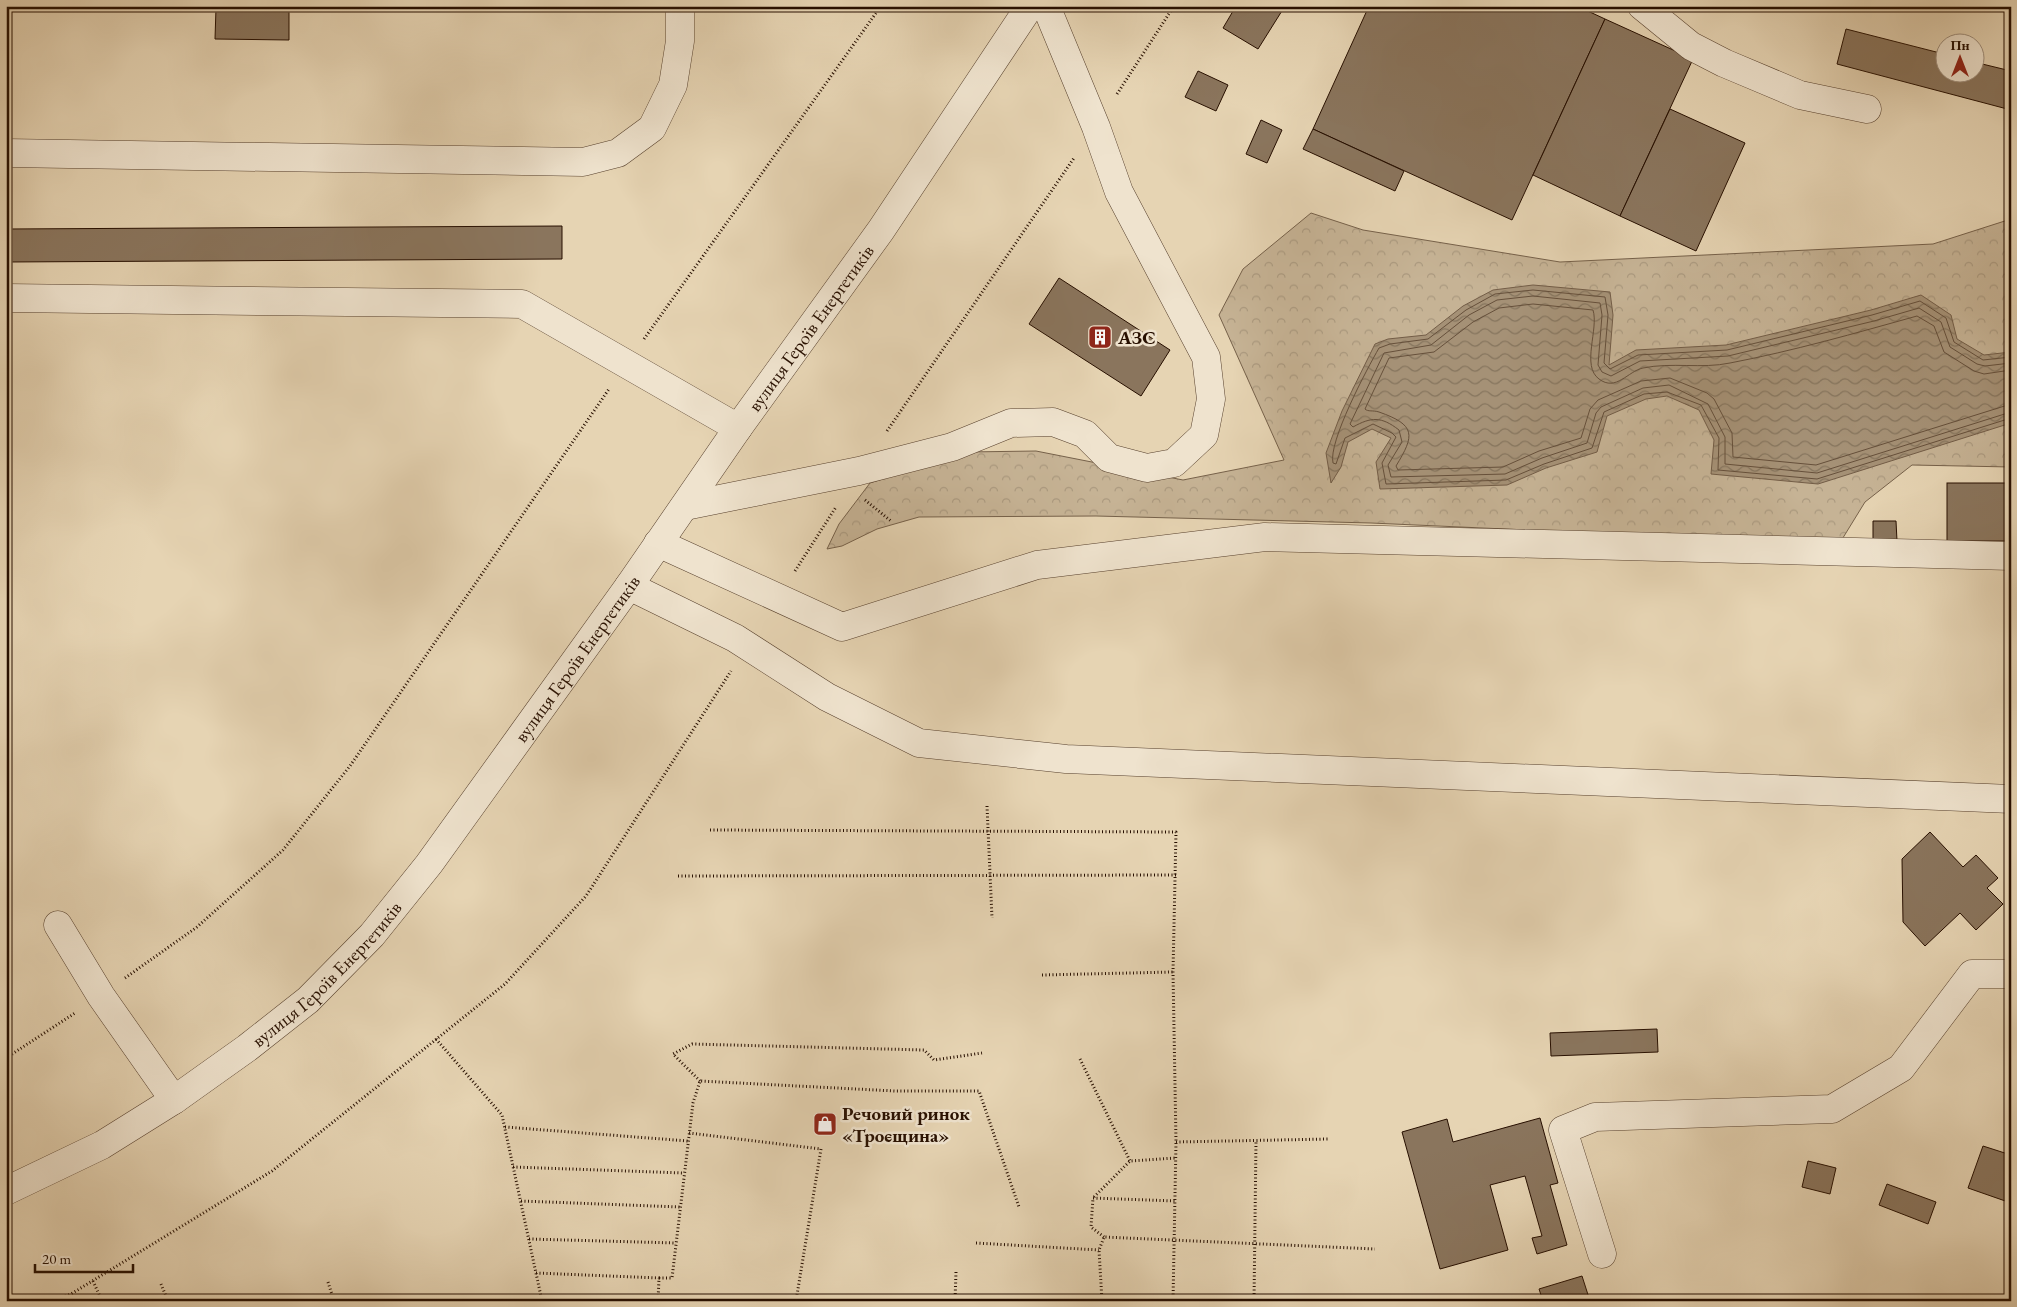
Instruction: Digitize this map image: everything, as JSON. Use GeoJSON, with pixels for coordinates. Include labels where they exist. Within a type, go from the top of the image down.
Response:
{"type":"FeatureCollection","features":[{"type":"Feature","properties":{"kind":"street"},"geometry":{"type":"LineString","coordinates":[[6,153],[583,162],[618,153],[652,128],[673,86],[680,41],[680,6]]}},
{"type":"Feature","properties":{"kind":"street","name":"вулиця Героїв Енергетиків"},"geometry":{"type":"LineString","coordinates":[[6,1191],[102,1145],[174,1100],[247,1048],[308,1000],[372,935],[429,864],[629,586],[738,428],[881,230],[1030,6]]}},
{"type":"Feature","properties":{"kind":"street"},"geometry":{"type":"LineString","coordinates":[[685,506],[859,471],[952,447],[1011,423],[1053,422],[1085,434],[1109,458],[1148,468],[1174,463],[1204,435],[1211,399],[1206,357],[1119,192],[1096,127],[1046,6]]}},
{"type":"Feature","properties":{"kind":"street"},"geometry":{"type":"LineString","coordinates":[[1642,6],[1691,46],[1724,63],[1800,95],[1867,109]]}},
{"type":"Feature","properties":{"kind":"street"},"geometry":{"type":"LineString","coordinates":[[6,298],[522,304],[738,428]]}},
{"type":"Feature","properties":{"kind":"street"},"geometry":{"type":"LineString","coordinates":[[658,543],[842,627],[1038,564],[1265,537],[2011,556]]}},
{"type":"Feature","properties":{"kind":"street"},"geometry":{"type":"LineString","coordinates":[[629,586],[747,646],[827,697],[919,744],[1066,759],[2011,799]]}},
{"type":"Feature","properties":{"kind":"street"},"geometry":{"type":"LineString","coordinates":[[58,925],[101,996],[174,1100]]}},
{"type":"Feature","properties":{"kind":"street"},"geometry":{"type":"LineString","coordinates":[[1602,1254],[1563,1130],[1595,1117],[1832,1109],[1901,1068],[1972,974],[2011,974]]}},
{"type":"Feature","properties":{"kind":"path"},"geometry":{"type":"LineString","coordinates":[[6,1058],[101,996],[197,927],[283,850],[350,766],[626,364],[881,6]]}},
{"type":"Feature","properties":{"kind":"path"},"geometry":{"type":"LineString","coordinates":[[778,597],[859,471],[1096,127],[1174,6]]}},
{"type":"Feature","properties":{"kind":"path"},"geometry":{"type":"LineString","coordinates":[[52,1301],[71,1294],[93,1281],[272,1171],[505,984],[586,896],[747,646]]}},
{"type":"Feature","properties":{"kind":"path"},"geometry":{"type":"LineString","coordinates":[[987,806],[992,918]]}},
{"type":"Feature","properties":{"kind":"path"},"geometry":{"type":"LineString","coordinates":[[710,830],[1176,832],[1173,972],[1176,1142],[1173,1301]]}},
{"type":"Feature","properties":{"kind":"path"},"geometry":{"type":"LineString","coordinates":[[678,876],[1176,875]]}},
{"type":"Feature","properties":{"kind":"path"},"geometry":{"type":"LineString","coordinates":[[1042,975],[1173,972]]}},
{"type":"Feature","properties":{"kind":"path"},"geometry":{"type":"LineString","coordinates":[[436,1039],[502,1115],[542,1301]]}},
{"type":"Feature","properties":{"kind":"path"},"geometry":{"type":"LineString","coordinates":[[982,1053],[934,1060],[924,1050],[692,1044],[673,1054],[700,1081],[896,1090],[979,1091],[1019,1207]]}},
{"type":"Feature","properties":{"kind":"path"},"geometry":{"type":"LineString","coordinates":[[1080,1059],[1130,1161]]}},
{"type":"Feature","properties":{"kind":"path"},"geometry":{"type":"LineString","coordinates":[[536,1273],[672,1278],[693,1102],[700,1081]]}},
{"type":"Feature","properties":{"kind":"path"},"geometry":{"type":"LineString","coordinates":[[505,1126],[688,1141]]}},
{"type":"Feature","properties":{"kind":"path"},"geometry":{"type":"LineString","coordinates":[[689,1132],[821,1149],[796,1301]]}},
{"type":"Feature","properties":{"kind":"path"},"geometry":{"type":"LineString","coordinates":[[1176,1142],[1329,1138]]}},
{"type":"Feature","properties":{"kind":"path"},"geometry":{"type":"LineString","coordinates":[[1254,1301],[1256,1141]]}},
{"type":"Feature","properties":{"kind":"path"},"geometry":{"type":"LineString","coordinates":[[1176,1158],[1130,1161],[1093,1198],[1091,1227],[1104,1237],[1174,1239],[1255,1246],[1375,1249]]}},
{"type":"Feature","properties":{"kind":"path"},"geometry":{"type":"LineString","coordinates":[[513,1167],[684,1174]]}},
{"type":"Feature","properties":{"kind":"path"},"geometry":{"type":"LineString","coordinates":[[1093,1198],[1175,1201]]}},
{"type":"Feature","properties":{"kind":"path"},"geometry":{"type":"LineString","coordinates":[[521,1201],[680,1207]]}},
{"type":"Feature","properties":{"kind":"path"},"geometry":{"type":"LineString","coordinates":[[1102,1301],[1099,1250],[1104,1237]]}},
{"type":"Feature","properties":{"kind":"path"},"geometry":{"type":"LineString","coordinates":[[529,1239],[676,1243]]}},
{"type":"Feature","properties":{"kind":"path"},"geometry":{"type":"LineString","coordinates":[[976,1243],[1099,1250]]}},
{"type":"Feature","properties":{"kind":"path"},"geometry":{"type":"LineString","coordinates":[[956,1272],[955,1299],[1053,1301]]}},
{"type":"Feature","properties":{"kind":"path"},"geometry":{"type":"LineString","coordinates":[[658,1301],[659,1278]]}},
{"type":"Feature","properties":{"kind":"path"},"geometry":{"type":"LineString","coordinates":[[93,1281],[102,1301]]}},
{"type":"Feature","properties":{"kind":"path"},"geometry":{"type":"LineString","coordinates":[[328,1282],[334,1301]]}},
{"type":"Feature","properties":{"kind":"path"},"geometry":{"type":"LineString","coordinates":[[161,1284],[168,1301]]}},
{"type":"Feature","properties":{"kind":"green space"},"geometry":{"type":"Polygon","coordinates":[[[1311,213],[1363,230],[1560,262],[1933,244],[2011,219],[2011,467],[1912,465],[1865,502],[1841,541],[1662,536],[1371,523],[1096,516],[919,517],[877,529],[842,546],[827,549],[839,524],[870,483],[967,452],[1036,451],[1183,480],[1284,460],[1219,315],[1243,269],[1311,213]]]}},
{"type":"Feature","properties":{"kind":"water"},"geometry":{"type":"Polygon","coordinates":[[[1533,285],[1610,292],[1613,315],[1609,365],[1636,350],[1726,345],[1871,310],[1921,295],[1951,315],[1957,339],[1984,355],[2011,352],[2011,423],[1818,484],[1711,474],[1714,440],[1699,410],[1667,396],[1646,399],[1607,416],[1597,452],[1546,468],[1507,485],[1380,489],[1376,462],[1391,438],[1372,429],[1348,442],[1341,467],[1331,483],[1326,453],[1342,411],[1375,344],[1388,339],[1426,335],[1463,306],[1493,290],[1533,285]]]}},
{"type":"Feature","properties":{"kind":"building"},"geometry":{"type":"Polygon","coordinates":[[[1236,6],[1285,6],[1258,49],[1223,28],[1236,6]]]}},
{"type":"Feature","properties":{"kind":"building"},"geometry":{"type":"Polygon","coordinates":[[[1369,6],[1577,6],[1605,19],[1512,220],[1313,129],[1369,6]]]}},
{"type":"Feature","properties":{"kind":"building"},"geometry":{"type":"Polygon","coordinates":[[[216,8],[289,9],[289,40],[215,39],[216,8]]]}},
{"type":"Feature","properties":{"kind":"building"},"geometry":{"type":"Polygon","coordinates":[[[1605,19],[1693,59],[1620,216],[1533,175],[1605,19]]]}},
{"type":"Feature","properties":{"kind":"building"},"geometry":{"type":"Polygon","coordinates":[[[1846,29],[1934,51],[1934,82],[1984,82],[1984,64],[2011,71],[2011,110],[1837,64],[1846,29]]]}},
{"type":"Feature","properties":{"kind":"building"},"geometry":{"type":"Polygon","coordinates":[[[1198,71],[1228,85],[1216,111],[1185,97],[1198,71]]]}},
{"type":"Feature","properties":{"kind":"building"},"geometry":{"type":"Polygon","coordinates":[[[1670,109],[1745,143],[1696,251],[1620,216],[1670,109]]]}},
{"type":"Feature","properties":{"kind":"building"},"geometry":{"type":"Polygon","coordinates":[[[1261,120],[1282,130],[1267,163],[1246,154],[1261,120]]]}},
{"type":"Feature","properties":{"kind":"building"},"geometry":{"type":"Polygon","coordinates":[[[1313,129],[1404,171],[1395,191],[1303,149],[1313,129]]]}},
{"type":"Feature","properties":{"kind":"building"},"geometry":{"type":"Polygon","coordinates":[[[562,226],[562,259],[6,262],[6,229],[562,226]]]}},
{"type":"Feature","properties":{"kind":"building","name":"АЗС"},"geometry":{"type":"Polygon","coordinates":[[[1059,278],[1170,350],[1141,396],[1029,324],[1059,278]]]}},
{"type":"Feature","properties":{"kind":"building"},"geometry":{"type":"Polygon","coordinates":[[[1947,483],[2011,483],[2011,541],[1947,541],[1947,483]]]}},
{"type":"Feature","properties":{"kind":"building"},"geometry":{"type":"Polygon","coordinates":[[[1873,521],[1896,521],[1897,541],[1873,541],[1873,521]]]}},
{"type":"Feature","properties":{"kind":"building"},"geometry":{"type":"Polygon","coordinates":[[[1930,832],[1963,867],[1976,855],[1998,878],[1987,888],[2003,904],[1976,930],[1960,913],[1925,946],[1903,922],[1902,859],[1930,832]]]}},
{"type":"Feature","properties":{"kind":"building"},"geometry":{"type":"Polygon","coordinates":[[[1657,1029],[1658,1052],[1551,1056],[1550,1033],[1657,1029]]]}},
{"type":"Feature","properties":{"kind":"building"},"geometry":{"type":"Polygon","coordinates":[[[1540,1118],[1558,1183],[1550,1185],[1567,1245],[1537,1254],[1532,1238],[1542,1236],[1525,1176],[1490,1185],[1508,1250],[1440,1269],[1402,1132],[1447,1119],[1453,1142],[1540,1118]]]}},
{"type":"Feature","properties":{"kind":"building"},"geometry":{"type":"Polygon","coordinates":[[[1983,1146],[2011,1155],[2011,1203],[1968,1188],[1983,1146]]]}},
{"type":"Feature","properties":{"kind":"building"},"geometry":{"type":"Polygon","coordinates":[[[1808,1161],[1836,1168],[1830,1194],[1802,1187],[1808,1161]]]}},
{"type":"Feature","properties":{"kind":"building"},"geometry":{"type":"Polygon","coordinates":[[[1887,1184],[1936,1202],[1928,1224],[1879,1205],[1887,1184]]]}},
{"type":"Feature","properties":{"kind":"building"},"geometry":{"type":"Polygon","coordinates":[[[1582,1276],[1590,1301],[1543,1301],[1539,1289],[1582,1276]]]}},
{"type":"Feature","properties":{"kind":"place","name":"АЗС"},"geometry":{"type":"Point","coordinates":[1100,337]}},
{"type":"Feature","properties":{"kind":"place","name":"Речовий ринок «Троєщина»"},"geometry":{"type":"Point","coordinates":[825,1124]}}]}
